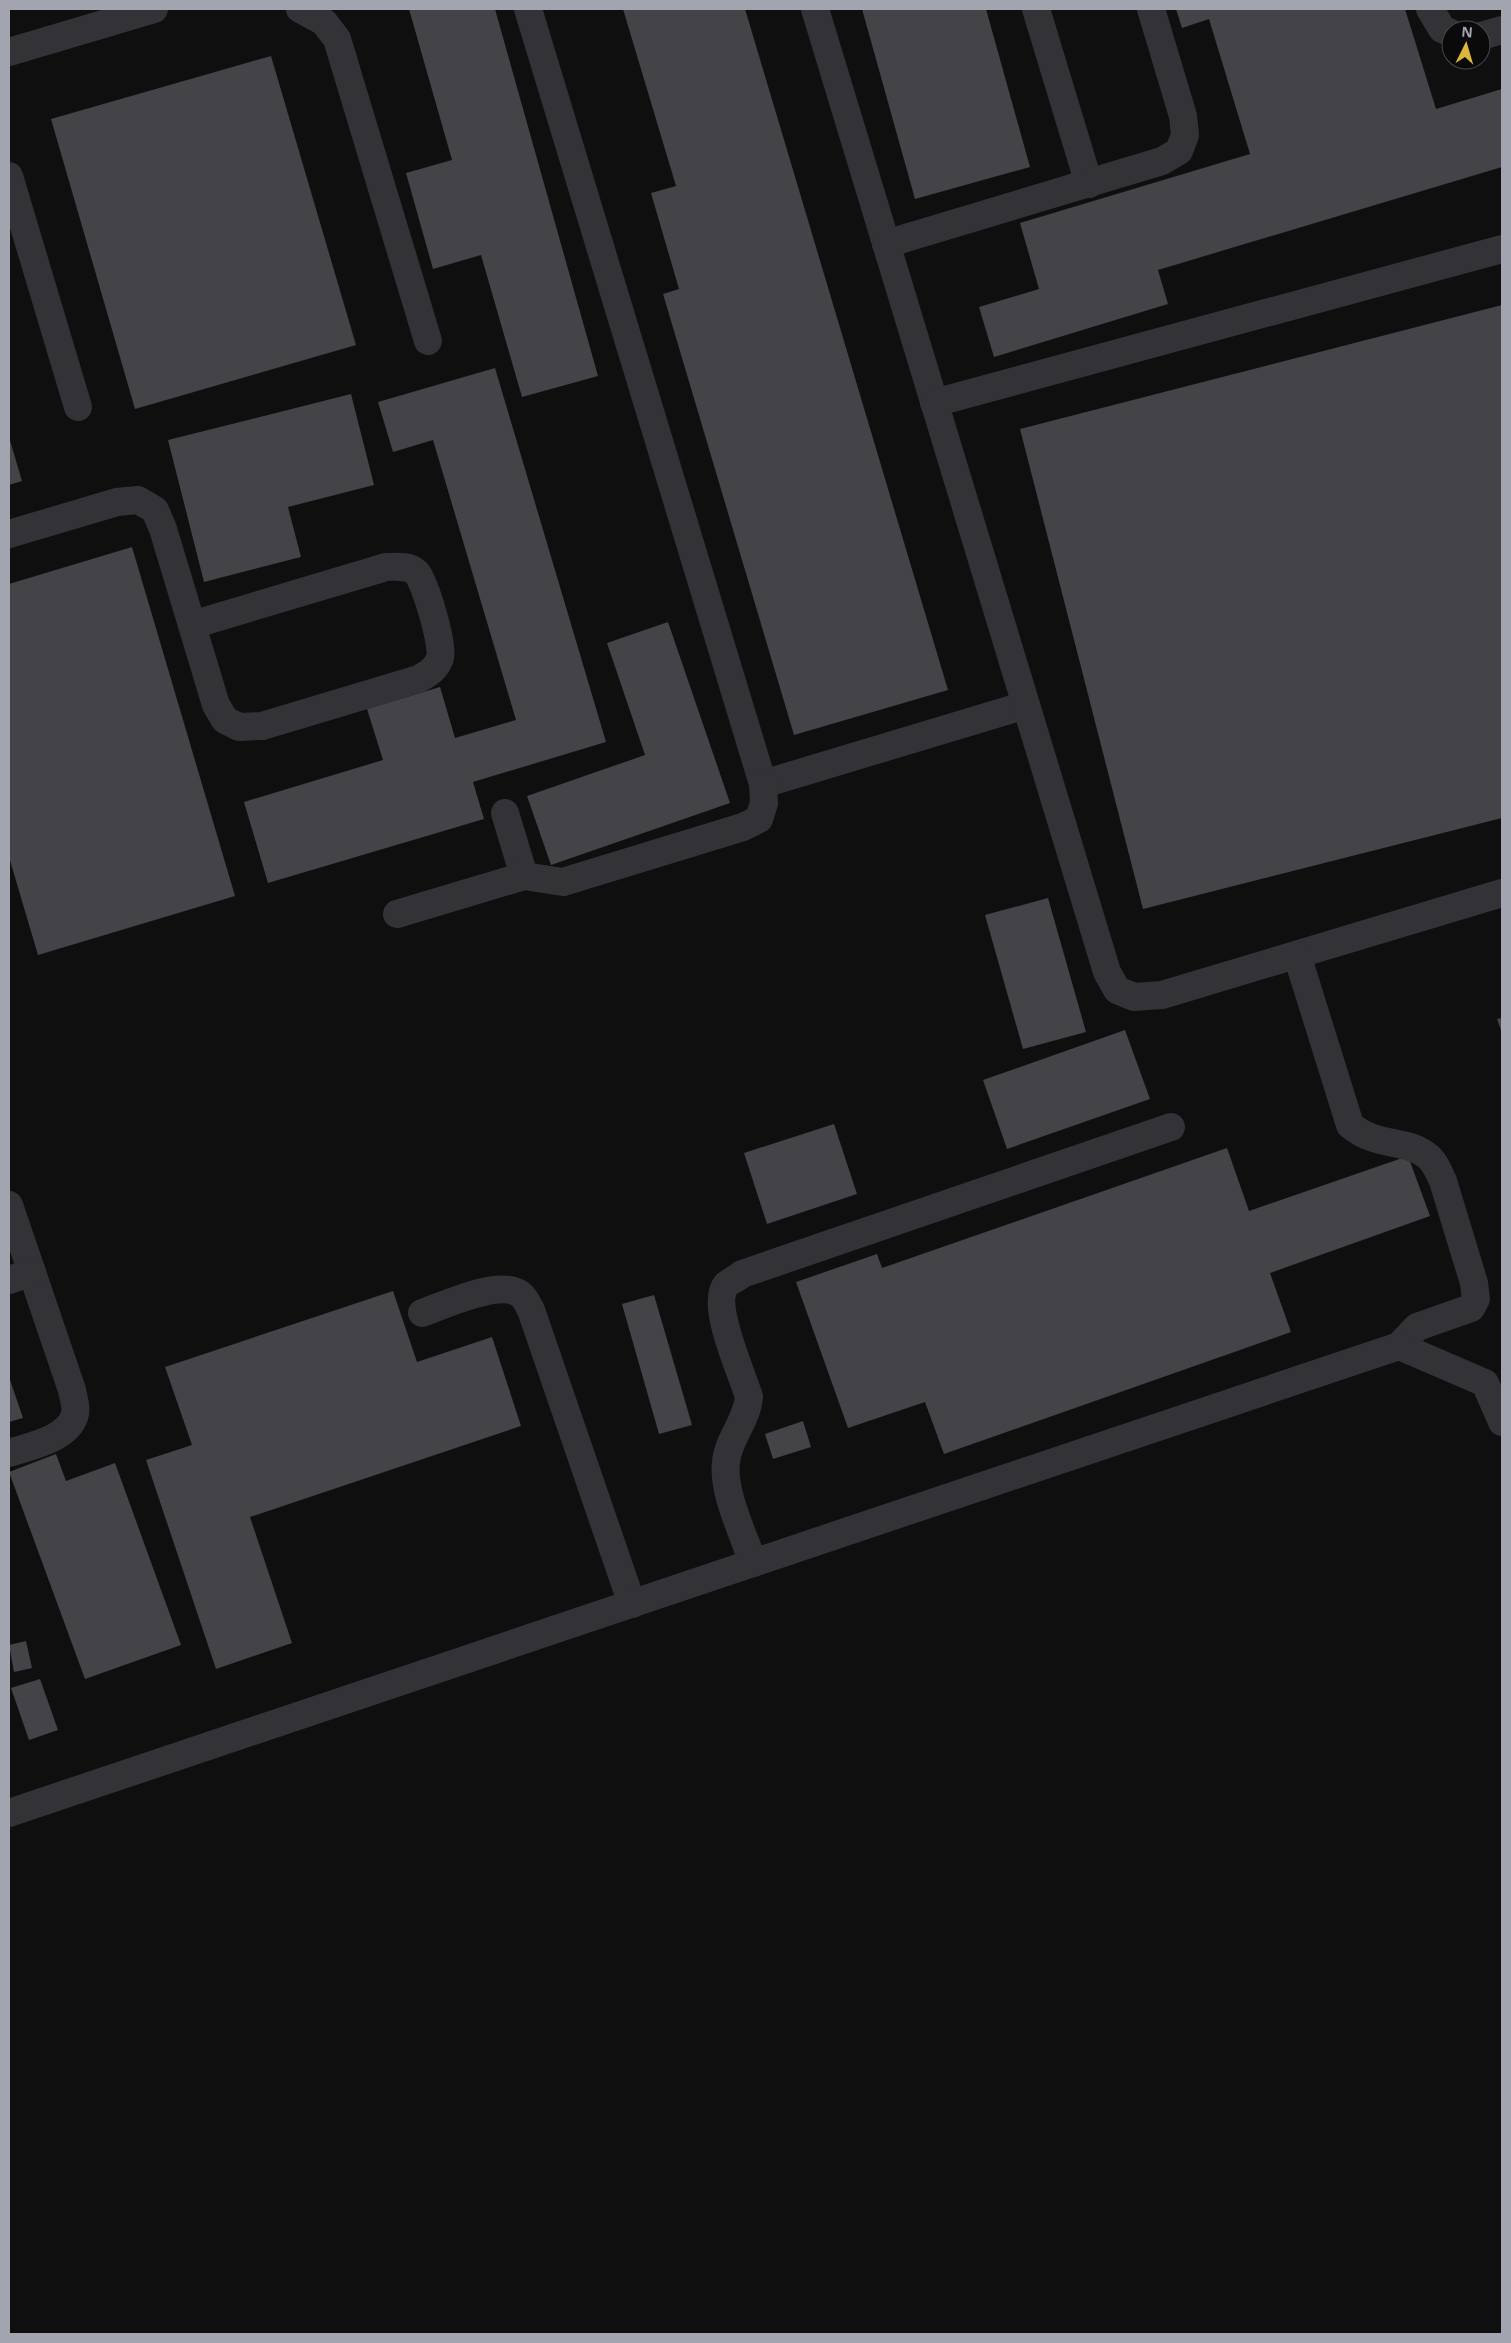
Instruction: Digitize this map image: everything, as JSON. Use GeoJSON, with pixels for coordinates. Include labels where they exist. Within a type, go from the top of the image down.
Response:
{"type":"FeatureCollection","features":[{"type":"Feature","properties":{"kind":"street"},"geometry":{"type":"LineString","coordinates":[[9,52],[154,9]]}},
{"type":"Feature","properties":{"kind":"street"},"geometry":{"type":"LineString","coordinates":[[300,9],[324,22],[337,39],[428,341]]}},
{"type":"Feature","properties":{"kind":"street"},"geometry":{"type":"LineString","coordinates":[[397,914],[524,876],[563,882],[743,827],[758,819],[764,803],[763,784],[528,9]]}},
{"type":"Feature","properties":{"kind":"street"},"geometry":{"type":"LineString","coordinates":[[815,9],[1106,972],[1117,990],[1134,998],[1162,995],[1502,893]]}},
{"type":"Feature","properties":{"kind":"street"},"geometry":{"type":"LineString","coordinates":[[1036,9],[1088,184]]}},
{"type":"Feature","properties":{"kind":"street"},"geometry":{"type":"LineString","coordinates":[[886,244],[1162,162],[1179,151],[1185,135],[1183,116],[1151,9]]}},
{"type":"Feature","properties":{"kind":"street"},"geometry":{"type":"LineString","coordinates":[[1430,9],[1441,27]]}},
{"type":"Feature","properties":{"kind":"street"},"geometry":{"type":"LineString","coordinates":[[9,176],[78,407]]}},
{"type":"Feature","properties":{"kind":"street"},"geometry":{"type":"LineString","coordinates":[[934,403],[1502,249]]}},
{"type":"Feature","properties":{"kind":"street"},"geometry":{"type":"LineString","coordinates":[[9,534],[117,502],[138,500],[155,510],[216,705],[225,720],[239,727],[262,726],[419,679],[436,668],[441,655],[439,638],[424,588],[416,573],[405,566],[386,567],[192,625]]}},
{"type":"Feature","properties":{"kind":"street"},"geometry":{"type":"LineString","coordinates":[[763,784],[1026,705]]}},
{"type":"Feature","properties":{"kind":"street"},"geometry":{"type":"LineString","coordinates":[[505,813],[524,876]]}},
{"type":"Feature","properties":{"kind":"street"},"geometry":{"type":"LineString","coordinates":[[9,1813],[1399,1346],[1417,1327],[1471,1308],[1476,1299],[1474,1283],[1443,1181],[1435,1165],[1425,1154],[1378,1141],[1360,1134],[1350,1125],[1297,955]]}},
{"type":"Feature","properties":{"kind":"street"},"geometry":{"type":"LineString","coordinates":[[753,1563],[729,1493],[726,1477],[726,1461],[747,1410],[749,1397],[722,1315],[721,1299],[726,1286],[742,1274],[1171,1127]]}},
{"type":"Feature","properties":{"kind":"street"},"geometry":{"type":"LineString","coordinates":[[9,1205],[20,1276],[72,1390],[76,1413],[67,1429],[46,1440],[9,1453]]}},
{"type":"Feature","properties":{"kind":"street"},"geometry":{"type":"LineString","coordinates":[[422,1313],[488,1290],[508,1289],[521,1294],[531,1310],[632,1604]]}},
{"type":"Feature","properties":{"kind":"street"},"geometry":{"type":"LineString","coordinates":[[1399,1346],[1494,1380],[1502,1422]]}},
{"type":"Feature","properties":{"kind":"building"},"geometry":{"type":"Polygon","coordinates":[[[409,9],[495,9],[598,376],[522,397],[481,255],[433,269],[406,173],[452,160],[409,9]]]}},
{"type":"Feature","properties":{"kind":"building"},"geometry":{"type":"Polygon","coordinates":[[[623,9],[745,9],[948,690],[794,735],[663,294],[679,289],[651,193],[676,186],[623,9]]]}},
{"type":"Feature","properties":{"kind":"building"},"geometry":{"type":"Polygon","coordinates":[[[862,9],[986,9],[1030,167],[915,199],[862,9]]]}},
{"type":"Feature","properties":{"kind":"building"},"geometry":{"type":"Polygon","coordinates":[[[1176,9],[1405,9],[1436,109],[1502,89],[1502,167],[1158,270],[1168,304],[994,357],[979,307],[1039,289],[1020,223],[1250,154],[1209,19],[1182,28],[1176,9]]]}},
{"type":"Feature","properties":{"kind":"building"},"geometry":{"type":"Polygon","coordinates":[[[271,56],[356,345],[135,409],[51,119],[271,56]]]}},
{"type":"Feature","properties":{"kind":"building"},"geometry":{"type":"Polygon","coordinates":[[[1502,305],[1502,818],[1143,909],[1020,429],[1502,305]]]}},
{"type":"Feature","properties":{"kind":"building"},"geometry":{"type":"Polygon","coordinates":[[[495,368],[606,742],[473,782],[484,819],[268,883],[244,802],[383,760],[367,709],[440,687],[455,738],[516,720],[433,440],[393,452],[378,402],[495,368]]]}},
{"type":"Feature","properties":{"kind":"building"},"geometry":{"type":"Polygon","coordinates":[[[351,394],[374,485],[288,507],[301,557],[204,582],[168,440],[351,394]]]}},
{"type":"Feature","properties":{"kind":"building"},"geometry":{"type":"Polygon","coordinates":[[[9,437],[22,481],[9,485],[9,437]]]}},
{"type":"Feature","properties":{"kind":"building"},"geometry":{"type":"Polygon","coordinates":[[[132,547],[235,896],[38,955],[9,857],[9,584],[132,547]]]}},
{"type":"Feature","properties":{"kind":"building"},"geometry":{"type":"Polygon","coordinates":[[[668,622],[730,803],[551,865],[527,796],[645,755],[607,643],[668,622]]]}},
{"type":"Feature","properties":{"kind":"building"},"geometry":{"type":"Polygon","coordinates":[[[1048,898],[1086,1032],[1023,1049],[985,915],[1048,898]]]}},
{"type":"Feature","properties":{"kind":"building"},"geometry":{"type":"Polygon","coordinates":[[[1502,1018],[1502,1033],[1497,1019],[1502,1018]]]}},
{"type":"Feature","properties":{"kind":"building"},"geometry":{"type":"Polygon","coordinates":[[[1125,1030],[1150,1099],[1007,1149],[983,1080],[1125,1030]]]}},
{"type":"Feature","properties":{"kind":"building"},"geometry":{"type":"Polygon","coordinates":[[[834,1124],[857,1194],[767,1224],[744,1153],[834,1124]]]}},
{"type":"Feature","properties":{"kind":"building"},"geometry":{"type":"Polygon","coordinates":[[[1227,1148],[1249,1211],[1408,1156],[1430,1216],[1270,1273],[1291,1332],[944,1454],[925,1402],[848,1428],[796,1282],[877,1254],[882,1268],[1227,1148]]]}},
{"type":"Feature","properties":{"kind":"building"},"geometry":{"type":"Polygon","coordinates":[[[393,1291],[417,1362],[492,1337],[521,1426],[250,1517],[292,1643],[216,1669],[146,1460],[192,1445],[165,1367],[393,1291]]]}},
{"type":"Feature","properties":{"kind":"building"},"geometry":{"type":"Polygon","coordinates":[[[654,1295],[692,1425],[659,1434],[622,1304],[654,1295]]]}},
{"type":"Feature","properties":{"kind":"building"},"geometry":{"type":"Polygon","coordinates":[[[9,1377],[23,1418],[9,1422],[9,1377]]]}},
{"type":"Feature","properties":{"kind":"building"},"geometry":{"type":"Polygon","coordinates":[[[803,1421],[811,1447],[773,1459],[765,1434],[803,1421]]]}},
{"type":"Feature","properties":{"kind":"building"},"geometry":{"type":"Polygon","coordinates":[[[56,1454],[66,1481],[115,1463],[181,1645],[85,1679],[9,1472],[56,1454]]]}},
{"type":"Feature","properties":{"kind":"building"},"geometry":{"type":"Polygon","coordinates":[[[26,1641],[32,1668],[14,1672],[9,1645],[26,1641]]]}},
{"type":"Feature","properties":{"kind":"building"},"geometry":{"type":"Polygon","coordinates":[[[40,1679],[58,1730],[29,1740],[11,1688],[40,1679]]]}}]}
